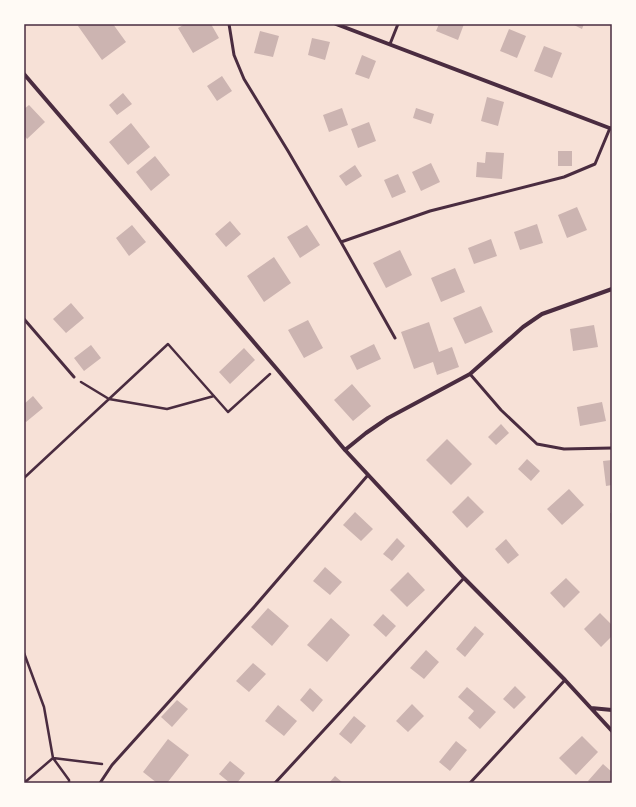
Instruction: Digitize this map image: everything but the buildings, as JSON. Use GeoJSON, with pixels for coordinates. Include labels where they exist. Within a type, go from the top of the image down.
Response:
{"type":"FeatureCollection","features":[{"type":"Feature","properties":{"kind":"street"},"geometry":{"type":"LineString","coordinates":[[336,24],[611,129]]}},
{"type":"Feature","properties":{"kind":"street"},"geometry":{"type":"LineString","coordinates":[[24,74],[345,450],[464,578],[565,680],[612,731]]}},
{"type":"Feature","properties":{"kind":"street"},"geometry":{"type":"LineString","coordinates":[[345,450],[388,418],[470,374],[523,327],[542,314],[612,289]]}},
{"type":"Feature","properties":{"kind":"street"},"geometry":{"type":"LineString","coordinates":[[591,708],[612,710]]}},
{"type":"Feature","properties":{"kind":"lane"},"geometry":{"type":"LineString","coordinates":[[229,24],[234,55],[244,79],[288,151],[395,338]]}},
{"type":"Feature","properties":{"kind":"lane"},"geometry":{"type":"LineString","coordinates":[[390,44],[398,24]]}},
{"type":"Feature","properties":{"kind":"lane"},"geometry":{"type":"LineString","coordinates":[[341,242],[430,211],[564,177],[595,164],[611,129]]}},
{"type":"Feature","properties":{"kind":"lane"},"geometry":{"type":"LineString","coordinates":[[24,319],[74,378]]}},
{"type":"Feature","properties":{"kind":"lane"},"geometry":{"type":"LineString","coordinates":[[470,374],[501,410],[537,444],[564,449],[612,448]]}},
{"type":"Feature","properties":{"kind":"lane"},"geometry":{"type":"LineString","coordinates":[[100,783],[112,765],[255,606],[368,475]]}},
{"type":"Feature","properties":{"kind":"lane"},"geometry":{"type":"LineString","coordinates":[[275,783],[464,578]]}},
{"type":"Feature","properties":{"kind":"lane"},"geometry":{"type":"LineString","coordinates":[[470,783],[565,680]]}},
{"type":"Feature","properties":{"kind":"path"},"geometry":{"type":"LineString","coordinates":[[24,478],[168,344],[228,412],[276,368]]}},
{"type":"Feature","properties":{"kind":"path"},"geometry":{"type":"LineString","coordinates":[[74,378],[109,399],[167,410],[214,396]]}},
{"type":"Feature","properties":{"kind":"path"},"geometry":{"type":"LineString","coordinates":[[24,653],[44,707],[53,758],[69,780],[69,783]]}},
{"type":"Feature","properties":{"kind":"path"},"geometry":{"type":"LineString","coordinates":[[24,783],[53,758],[112,765]]}}]}
